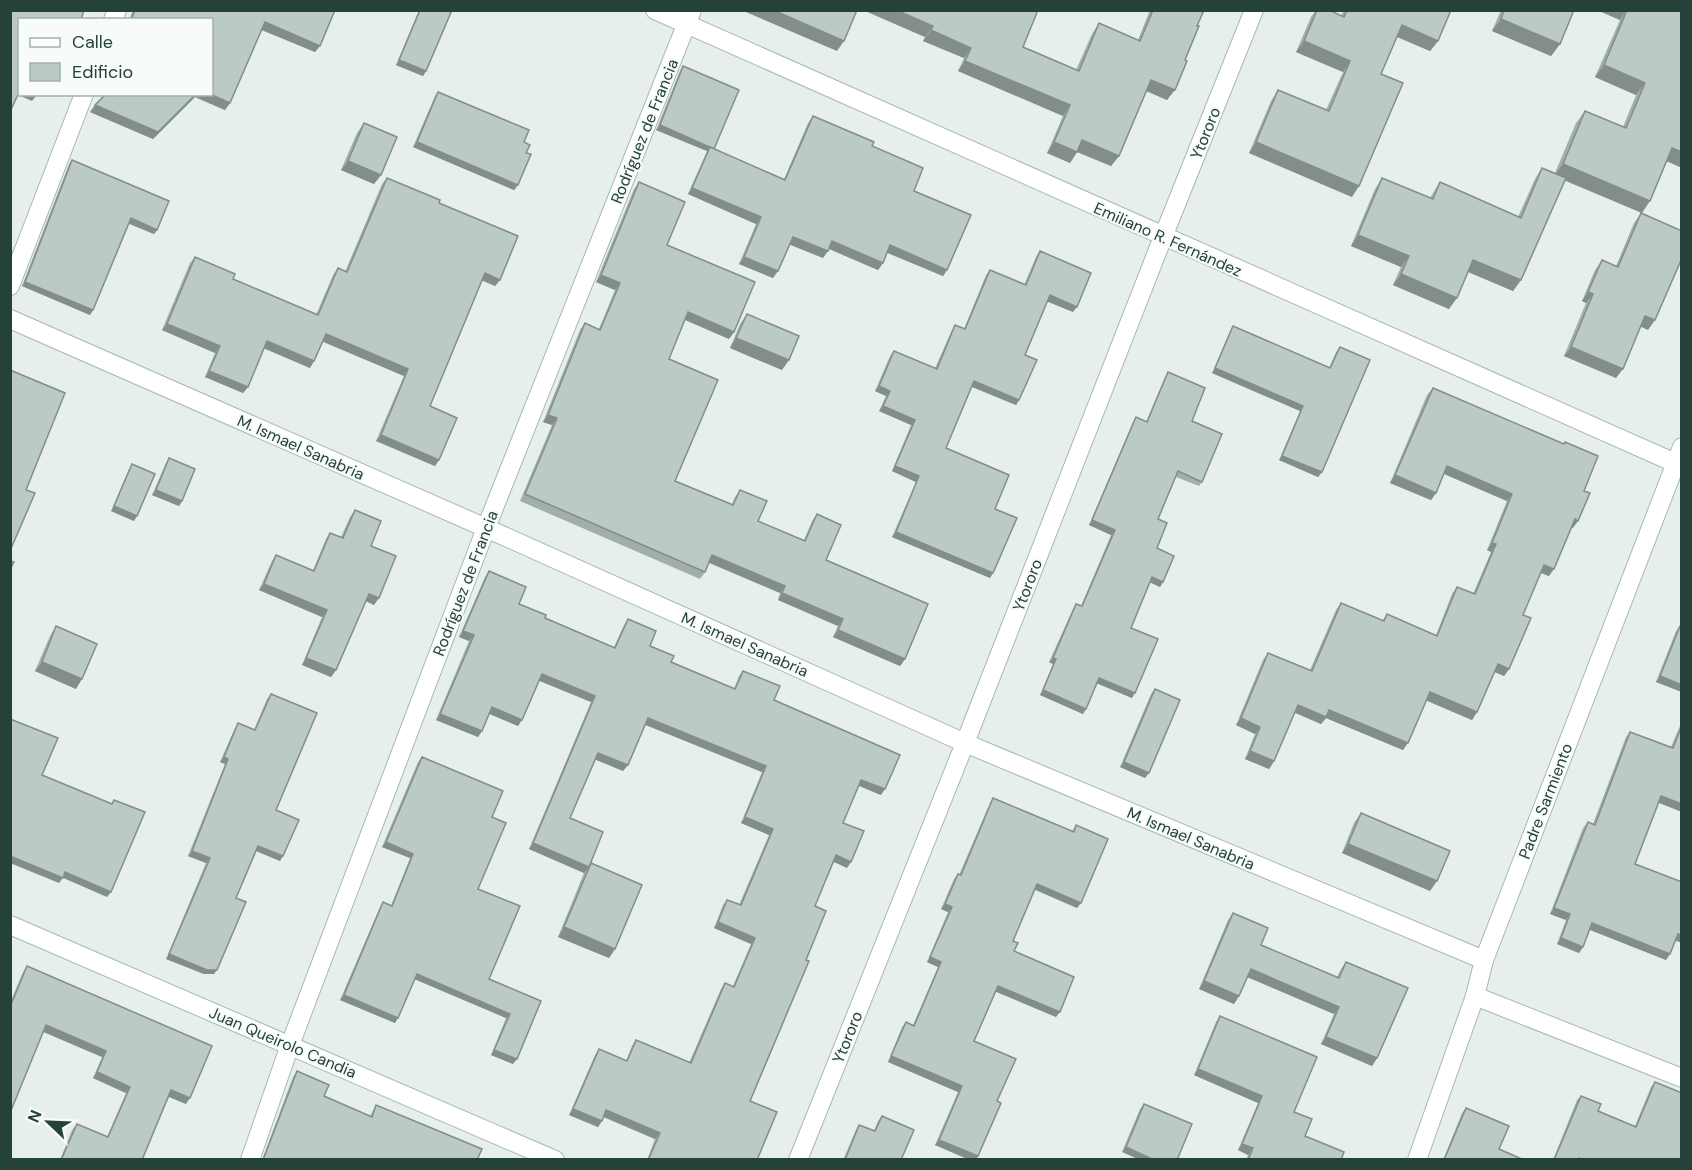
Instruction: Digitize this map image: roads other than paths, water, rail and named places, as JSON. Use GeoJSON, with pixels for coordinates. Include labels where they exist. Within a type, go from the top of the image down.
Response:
{"type":"FeatureCollection","features":[{"type":"Feature","properties":{"kind":"street","name":"Emiliano R. Fernández"},"geometry":{"type":"LineString","coordinates":[[655,10],[689,17],[1163,237],[1679,459]]}},
{"type":"Feature","properties":{"kind":"street","name":"Ytororo"},"geometry":{"type":"LineString","coordinates":[[798,1160],[1254,10]]}},
{"type":"Feature","properties":{"kind":"street","name":"Rodríguez de Francia"},"geometry":{"type":"LineString","coordinates":[[250,1160],[290,1045],[486,528],[689,17]]}},
{"type":"Feature","properties":{"kind":"street"},"geometry":{"type":"LineString","coordinates":[[10,286],[83,96]]}},
{"type":"Feature","properties":{"kind":"street","name":"M. Ismael Sanabria"},"geometry":{"type":"LineString","coordinates":[[10,319],[486,528],[965,743],[1484,960]]}},
{"type":"Feature","properties":{"kind":"street","name":"Padre Sarmiento"},"geometry":{"type":"LineString","coordinates":[[1417,1160],[1474,996],[1484,960],[1679,459]]}},
{"type":"Feature","properties":{"kind":"street","name":"Juan Queirolo Candia"},"geometry":{"type":"LineString","coordinates":[[10,925],[555,1160]]}},
{"type":"Feature","properties":{"kind":"street"},"geometry":{"type":"LineString","coordinates":[[1474,996],[1682,1078]]}}]}
